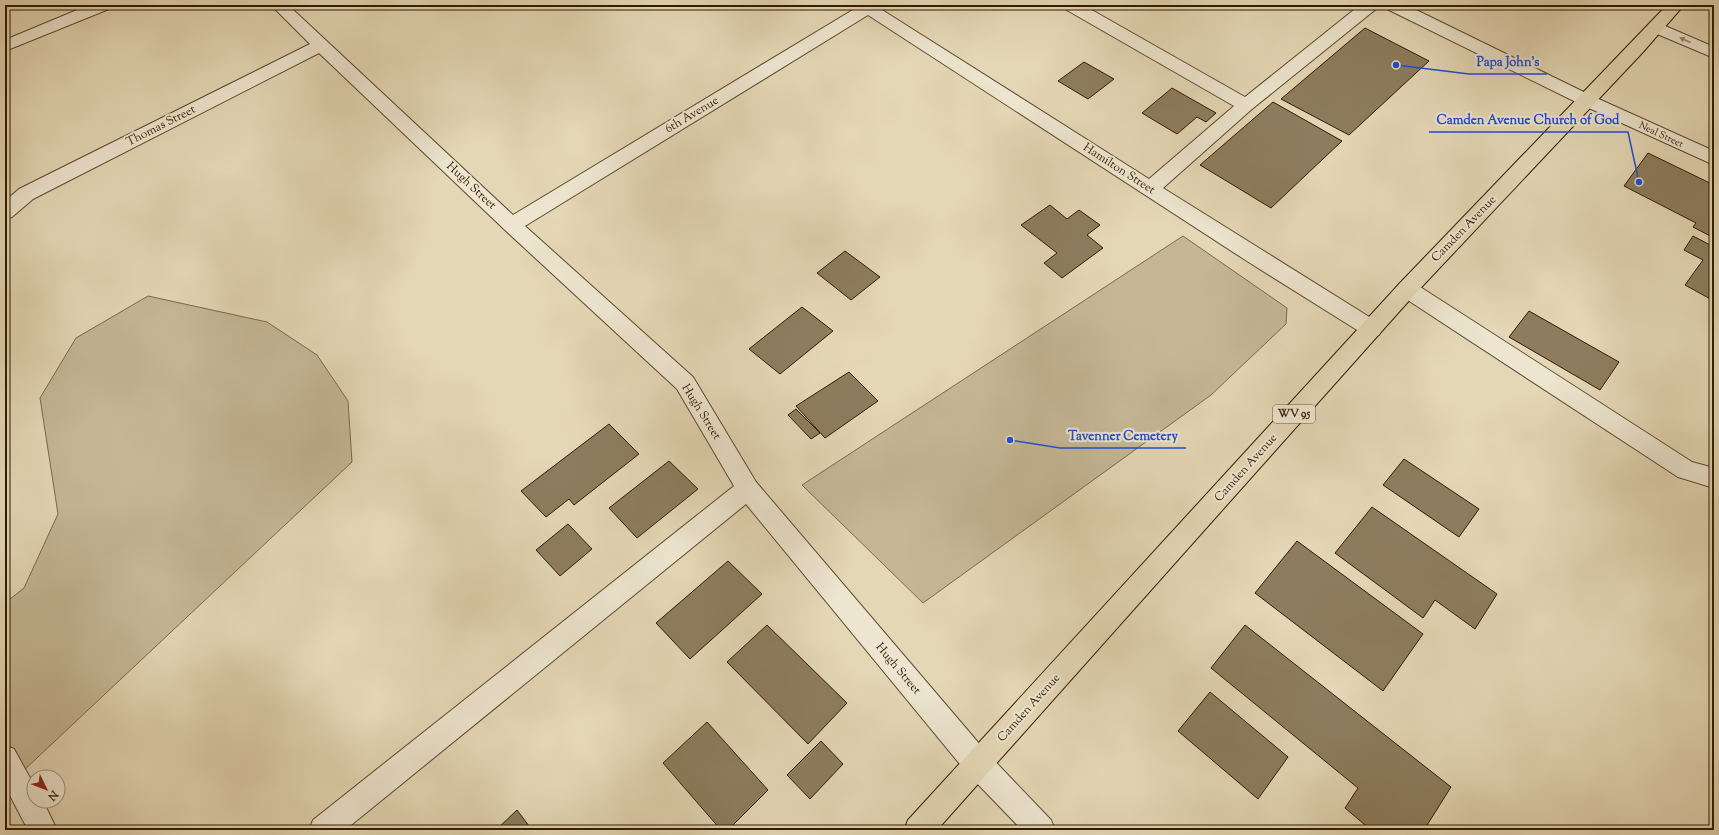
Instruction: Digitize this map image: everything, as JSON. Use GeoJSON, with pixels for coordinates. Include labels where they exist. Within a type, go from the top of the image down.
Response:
{"type":"FeatureCollection","features":[{"type":"Feature","properties":{"kind":"main road","name":"Camden Avenue"},"geometry":{"type":"LineString","coordinates":[[918,830],[1372,329],[1407,288],[1637,48],[1676,5]]}},
{"type":"Feature","properties":{"kind":"street"},"geometry":{"type":"LineString","coordinates":[[5,46],[103,5]]}},
{"type":"Feature","properties":{"kind":"street","name":"Hugh Street"},"geometry":{"type":"LineString","coordinates":[[279,5],[512,225],[685,383],[748,489],[978,764],[1041,830]]}},
{"type":"Feature","properties":{"kind":"street"},"geometry":{"type":"LineString","coordinates":[[1071,5],[1246,104]]}},
{"type":"Feature","properties":{"kind":"street"},"geometry":{"type":"LineString","coordinates":[[1150,189],[1246,104],[1370,5]]}},
{"type":"Feature","properties":{"kind":"street","name":"Neal Street"},"geometry":{"type":"LineString","coordinates":[[1393,5],[1586,100],[1714,159]]}},
{"type":"Feature","properties":{"kind":"street","name":"Hamilton Street"},"geometry":{"type":"LineString","coordinates":[[870,6],[1150,189],[1372,329]]}},
{"type":"Feature","properties":{"kind":"street","name":"6th Avenue"},"geometry":{"type":"LineString","coordinates":[[512,225],[870,6]]}},
{"type":"Feature","properties":{"kind":"street"},"geometry":{"type":"LineString","coordinates":[[1656,27],[1714,53]]}},
{"type":"Feature","properties":{"kind":"street","name":"Thomas Street"},"geometry":{"type":"LineString","coordinates":[[5,212],[26,194],[321,45]]}},
{"type":"Feature","properties":{"kind":"street"},"geometry":{"type":"LineString","coordinates":[[1407,288],[1686,470],[1714,478]]}},
{"type":"Feature","properties":{"kind":"street"},"geometry":{"type":"LineString","coordinates":[[323,830],[748,489]]}},
{"type":"Feature","properties":{"kind":"street"},"geometry":{"type":"LineString","coordinates":[[5,758],[43,830]]}},
{"type":"Feature","properties":{"kind":"shaded area"},"geometry":{"type":"Polygon","coordinates":[[[1183,236],[1287,308],[1286,324],[1211,395],[923,603],[802,485],[1183,236]]]}},
{"type":"Feature","properties":{"kind":"shaded area"},"geometry":{"type":"Polygon","coordinates":[[[148,296],[267,322],[317,355],[348,401],[352,462],[5,788],[5,603],[24,588],[58,514],[40,398],[76,338],[148,296]]]}},
{"type":"Feature","properties":{"kind":"building"},"geometry":{"type":"Polygon","coordinates":[[[1365,28],[1429,61],[1349,135],[1281,99],[1365,28]]]}},
{"type":"Feature","properties":{"kind":"building"},"geometry":{"type":"Polygon","coordinates":[[[1084,62],[1114,79],[1088,99],[1058,81],[1084,62]]]}},
{"type":"Feature","properties":{"kind":"building"},"geometry":{"type":"Polygon","coordinates":[[[1172,88],[1216,113],[1206,122],[1197,117],[1177,134],[1142,113],[1172,88]]]}},
{"type":"Feature","properties":{"kind":"building"},"geometry":{"type":"Polygon","coordinates":[[[1273,102],[1342,141],[1271,208],[1200,165],[1273,102]]]}},
{"type":"Feature","properties":{"kind":"building"},"geometry":{"type":"Polygon","coordinates":[[[1648,153],[1714,185],[1714,238],[1693,227],[1696,223],[1624,186],[1648,153]]]}},
{"type":"Feature","properties":{"kind":"building"},"geometry":{"type":"Polygon","coordinates":[[[1050,205],[1067,219],[1079,210],[1100,225],[1087,235],[1103,248],[1062,278],[1044,263],[1057,253],[1021,225],[1050,205]]]}},
{"type":"Feature","properties":{"kind":"building"},"geometry":{"type":"Polygon","coordinates":[[[1693,236],[1714,247],[1714,301],[1685,285],[1703,260],[1684,250],[1693,236]]]}},
{"type":"Feature","properties":{"kind":"building"},"geometry":{"type":"Polygon","coordinates":[[[845,251],[880,277],[851,300],[817,273],[845,251]]]}},
{"type":"Feature","properties":{"kind":"building"},"geometry":{"type":"Polygon","coordinates":[[[802,307],[833,331],[780,374],[749,349],[802,307]]]}},
{"type":"Feature","properties":{"kind":"building"},"geometry":{"type":"Polygon","coordinates":[[[1529,311],[1619,362],[1600,390],[1509,337],[1529,311]]]}},
{"type":"Feature","properties":{"kind":"building"},"geometry":{"type":"Polygon","coordinates":[[[849,372],[878,401],[825,438],[796,406],[849,372]]]}},
{"type":"Feature","properties":{"kind":"building"},"geometry":{"type":"Polygon","coordinates":[[[796,409],[820,433],[811,439],[788,415],[796,409]]]}},
{"type":"Feature","properties":{"kind":"building"},"geometry":{"type":"Polygon","coordinates":[[[609,424],[639,454],[574,505],[569,499],[546,517],[521,491],[609,424]]]}},
{"type":"Feature","properties":{"kind":"building"},"geometry":{"type":"Polygon","coordinates":[[[1404,459],[1479,509],[1459,537],[1383,485],[1404,459]]]}},
{"type":"Feature","properties":{"kind":"building"},"geometry":{"type":"Polygon","coordinates":[[[669,461],[698,489],[637,538],[609,508],[669,461]]]}},
{"type":"Feature","properties":{"kind":"building"},"geometry":{"type":"Polygon","coordinates":[[[1372,507],[1497,594],[1475,629],[1435,600],[1423,618],[1335,553],[1372,507]]]}},
{"type":"Feature","properties":{"kind":"building"},"geometry":{"type":"Polygon","coordinates":[[[568,524],[592,549],[560,576],[536,550],[568,524]]]}},
{"type":"Feature","properties":{"kind":"building"},"geometry":{"type":"Polygon","coordinates":[[[1297,541],[1423,634],[1383,691],[1255,593],[1297,541]]]}},
{"type":"Feature","properties":{"kind":"building"},"geometry":{"type":"Polygon","coordinates":[[[728,561],[762,594],[690,659],[656,623],[728,561]]]}},
{"type":"Feature","properties":{"kind":"building"},"geometry":{"type":"Polygon","coordinates":[[[767,625],[847,703],[808,744],[727,662],[767,625]]]}},
{"type":"Feature","properties":{"kind":"building"},"geometry":{"type":"Polygon","coordinates":[[[1245,625],[1451,787],[1424,830],[1371,830],[1345,808],[1358,788],[1211,668],[1245,625]]]}},
{"type":"Feature","properties":{"kind":"building"},"geometry":{"type":"Polygon","coordinates":[[[1210,692],[1288,757],[1258,799],[1178,731],[1210,692]]]}},
{"type":"Feature","properties":{"kind":"building"},"geometry":{"type":"Polygon","coordinates":[[[707,722],[768,790],[728,830],[721,830],[663,763],[707,722]]]}},
{"type":"Feature","properties":{"kind":"building"},"geometry":{"type":"Polygon","coordinates":[[[821,741],[843,764],[810,799],[787,775],[821,741]]]}},
{"type":"Feature","properties":{"kind":"building"},"geometry":{"type":"Polygon","coordinates":[[[517,810],[532,830],[496,830],[517,810]]]}},
{"type":"Feature","properties":{"kind":"place","name":"Papa John's"},"geometry":{"type":"Point","coordinates":[1396,65]}},
{"type":"Feature","properties":{"kind":"place","name":"Camden Avenue Church of God"},"geometry":{"type":"Point","coordinates":[1639,182]}},
{"type":"Feature","properties":{"kind":"place","name":"Tavenner Cemetery"},"geometry":{"type":"Point","coordinates":[1010,440]}}]}
